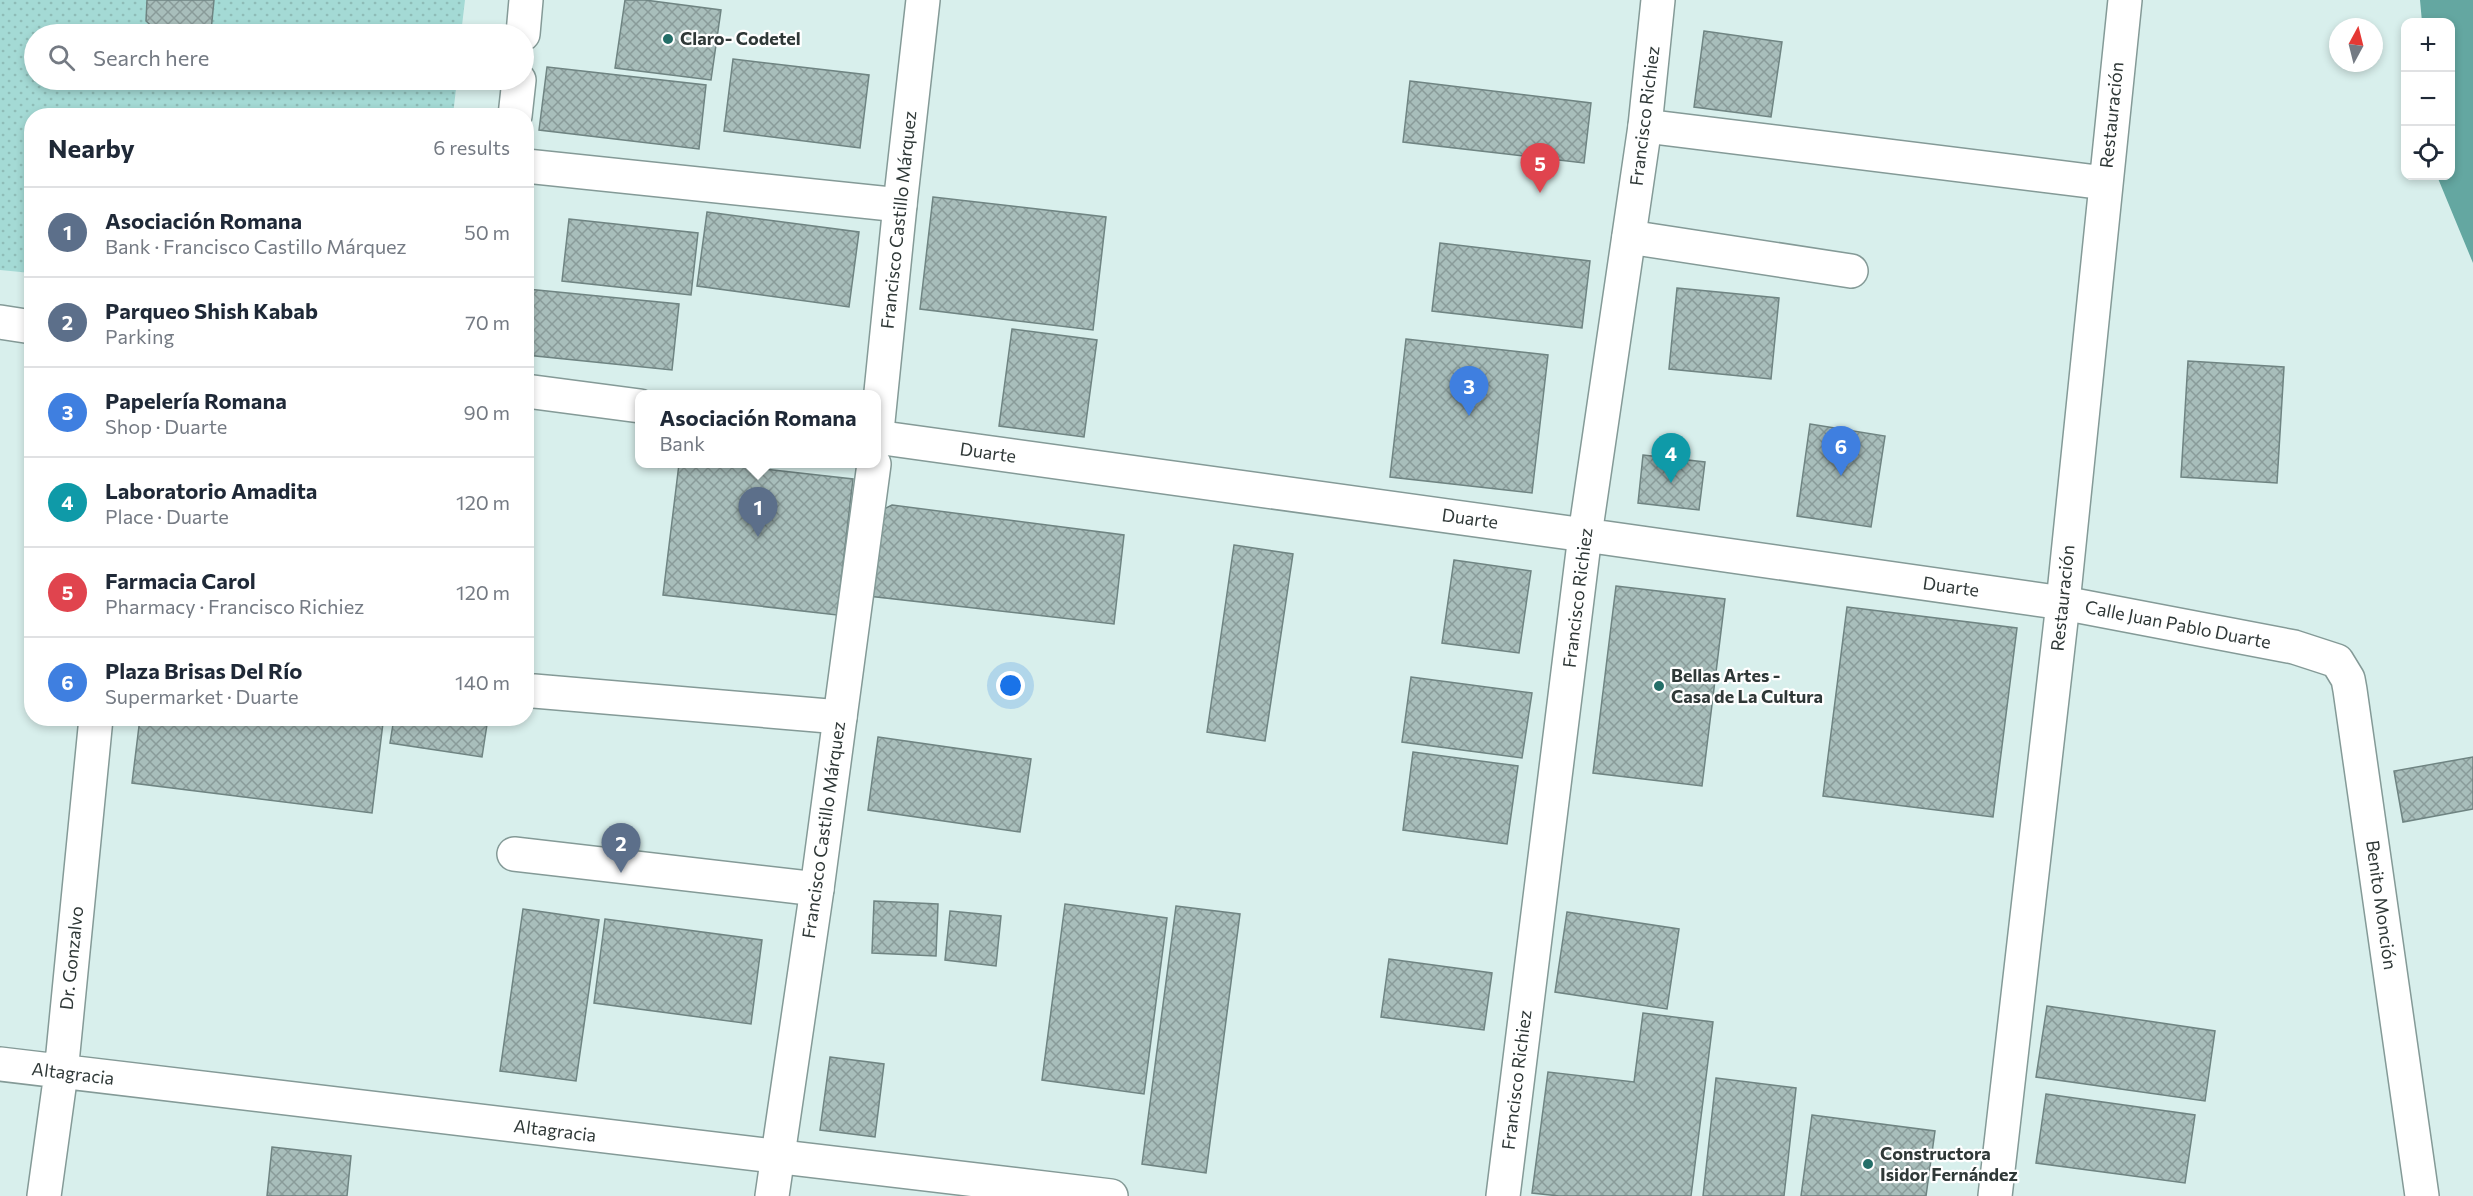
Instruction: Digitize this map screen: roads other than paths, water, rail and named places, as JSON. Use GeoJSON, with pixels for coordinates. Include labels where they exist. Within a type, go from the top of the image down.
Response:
{"type":"FeatureCollection","features":[{"type":"Feature","properties":{"kind":"street"},"geometry":{"type":"LineString","coordinates":[[524,24],[526,0]]}},
{"type":"Feature","properties":{"kind":"street","name":"Francisco Castillo Márquez"},"geometry":{"type":"LineString","coordinates":[[881,398],[923,0]]}},
{"type":"Feature","properties":{"kind":"street","name":"Francisco Richiez"},"geometry":{"type":"LineString","coordinates":[[1503,1196],[1586,535],[1645,126],[1658,0]]}},
{"type":"Feature","properties":{"kind":"street","name":"Restauración"},"geometry":{"type":"LineString","coordinates":[[1995,1196],[2062,603],[2104,183],[2125,0]]}},
{"type":"Feature","properties":{"kind":"street"},"geometry":{"type":"LineString","coordinates":[[516,108],[518,90]]}},
{"type":"Feature","properties":{"kind":"street"},"geometry":{"type":"LineString","coordinates":[[1645,126],[2104,183]]}},
{"type":"Feature","properties":{"kind":"street"},"geometry":{"type":"LineString","coordinates":[[534,167],[900,205]]}},
{"type":"Feature","properties":{"kind":"street"},"geometry":{"type":"LineString","coordinates":[[1629,237],[1851,271]]}},
{"type":"Feature","properties":{"kind":"street"},"geometry":{"type":"LineString","coordinates":[[0,322],[24,326]]}},
{"type":"Feature","properties":{"kind":"street"},"geometry":{"type":"LineString","coordinates":[[534,392],[635,405]]}},
{"type":"Feature","properties":{"kind":"street","name":"Duarte"},"geometry":{"type":"LineString","coordinates":[[881,440],[1586,535],[2062,603]]}},
{"type":"Feature","properties":{"kind":"street","name":"Francisco Castillo Márquez"},"geometry":{"type":"LineString","coordinates":[[772,1196],[776,1156],[817,889],[873,468]]}},
{"type":"Feature","properties":{"kind":"street","name":"Calle Juan Pablo Duarte"},"geometry":{"type":"LineString","coordinates":[[2062,603],[2294,647]]}},
{"type":"Feature","properties":{"kind":"street","name":"Benito Monción"},"geometry":{"type":"LineString","coordinates":[[2294,647],[2337,661],[2348,679],[2422,1196]]}},
{"type":"Feature","properties":{"kind":"street"},"geometry":{"type":"LineString","coordinates":[[534,691],[840,717]]}},
{"type":"Feature","properties":{"kind":"street","name":"Dr. Gonzalvo"},"geometry":{"type":"LineString","coordinates":[[44,1196],[61,1073],[95,726]]}},
{"type":"Feature","properties":{"kind":"street"},"geometry":{"type":"LineString","coordinates":[[514,854],[817,889]]}},
{"type":"Feature","properties":{"kind":"street","name":"Altagracia"},"geometry":{"type":"LineString","coordinates":[[0,1064],[1111,1196]]}},
{"type":"Feature","properties":{"kind":"place","name":"Claro- Codetel"},"geometry":{"type":"Point","coordinates":[668,39]}},
{"type":"Feature","properties":{"kind":"place","name":"Farmacia Carol"},"geometry":{"type":"Point","coordinates":[1540,193]}},
{"type":"Feature","properties":{"kind":"place","name":"Papelería Romana"},"geometry":{"type":"Point","coordinates":[1469,416]}},
{"type":"Feature","properties":{"kind":"place","name":"Plaza Brisas Del Río"},"geometry":{"type":"Point","coordinates":[1841,476]}},
{"type":"Feature","properties":{"kind":"place","name":"Laboratorio Amadita"},"geometry":{"type":"Point","coordinates":[1671,483]}},
{"type":"Feature","properties":{"kind":"place","name":"Asociación Romana"},"geometry":{"type":"Point","coordinates":[758,537]}},
{"type":"Feature","properties":{"kind":"place","name":"Bellas Artes - Casa de La Cultura"},"geometry":{"type":"Point","coordinates":[1659,686]}},
{"type":"Feature","properties":{"kind":"place","name":"Parqueo Shish Kabab"},"geometry":{"type":"Point","coordinates":[621,873]}},
{"type":"Feature","properties":{"kind":"place","name":"Constructora Isidor Fernández"},"geometry":{"type":"Point","coordinates":[1868,1164]}}]}
